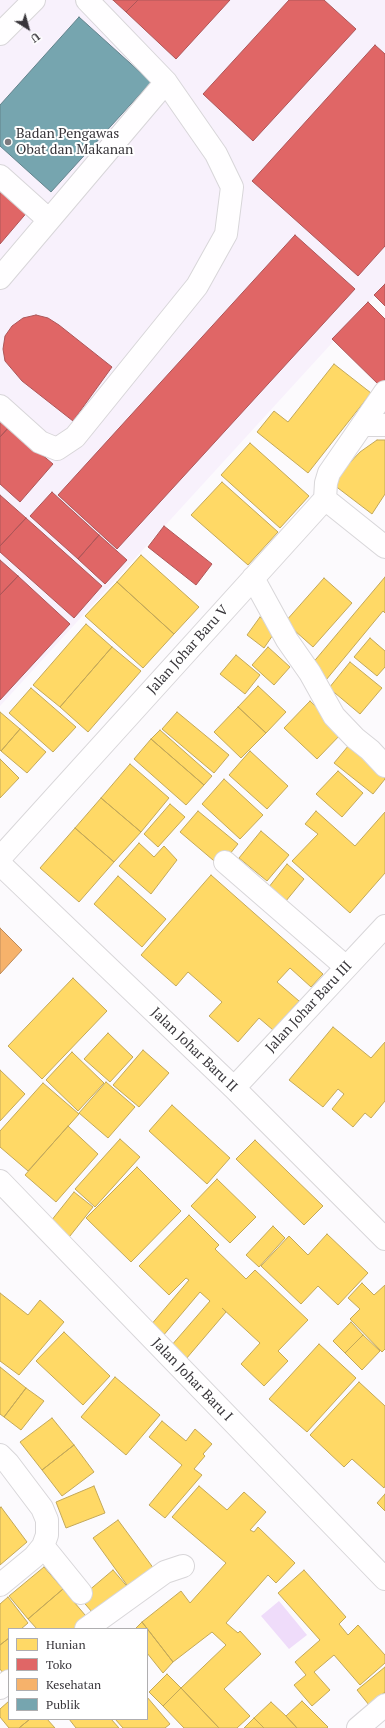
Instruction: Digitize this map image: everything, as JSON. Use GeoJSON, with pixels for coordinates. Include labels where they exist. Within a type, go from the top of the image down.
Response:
{"type":"FeatureCollection","features":[{"type":"Feature","properties":{"kind":"street"},"geometry":{"type":"LineString","coordinates":[[0,34],[34,0]]}},
{"type":"Feature","properties":{"kind":"street"},"geometry":{"type":"LineString","coordinates":[[0,406],[40,442],[57,449],[75,437],[198,286],[226,234],[232,187],[216,154],[166,82],[87,0]]}},
{"type":"Feature","properties":{"kind":"street"},"geometry":{"type":"LineString","coordinates":[[0,278],[166,82]]}},
{"type":"Feature","properties":{"kind":"street"},"geometry":{"type":"LineString","coordinates":[[0,176],[49,220]]}},
{"type":"Feature","properties":{"kind":"street"},"geometry":{"type":"LineString","coordinates":[[385,392],[329,473],[326,483],[325,499],[385,547]]}},
{"type":"Feature","properties":{"kind":"street"},"geometry":{"type":"LineString","coordinates":[[363,425],[385,425]]}},
{"type":"Feature","properties":{"kind":"street","name":"Jalan Johar Baru V"},"geometry":{"type":"LineString","coordinates":[[0,858],[325,499]]}},
{"type":"Feature","properties":{"kind":"street"},"geometry":{"type":"LineString","coordinates":[[253,578],[287,640],[310,673],[334,716],[385,766]]}},
{"type":"Feature","properties":{"kind":"street"},"geometry":{"type":"LineString","coordinates":[[225,862],[346,967]]}},
{"type":"Feature","properties":{"kind":"street","name":"Jalan Johar Baru II"},"geometry":{"type":"LineString","coordinates":[[0,864],[234,1088],[385,1239]]}},
{"type":"Feature","properties":{"kind":"street","name":"Jalan Johar Baru III"},"geometry":{"type":"LineString","coordinates":[[234,1088],[385,926]]}},
{"type":"Feature","properties":{"kind":"street","name":"Jalan Johar Baru I"},"geometry":{"type":"LineString","coordinates":[[0,1181],[385,1579]]}},
{"type":"Feature","properties":{"kind":"street"},"geometry":{"type":"LineString","coordinates":[[0,1455],[8,1463],[42,1508],[47,1520],[46,1535],[43,1546],[34,1557],[0,1585]]}},
{"type":"Feature","properties":{"kind":"street"},"geometry":{"type":"LineString","coordinates":[[43,1546],[80,1593]]}},
{"type":"Feature","properties":{"kind":"street"},"geometry":{"type":"LineString","coordinates":[[87,1628],[165,1572],[183,1566]]}},
{"type":"Feature","properties":{"kind":"street"},"geometry":{"type":"LineString","coordinates":[[366,1725],[385,1705]]}},
{"type":"Feature","properties":{"kind":"shaded area"},"geometry":{"type":"Polygon","coordinates":[[[0,0],[385,0],[385,285],[0,706],[0,0]]]}},
{"type":"Feature","properties":{"kind":"shaded area"},"geometry":{"type":"Polygon","coordinates":[[[279,1601],[307,1635],[289,1649],[261,1616],[279,1601]]]}},
{"type":"Feature","properties":{"kind":"building: Hunian"},"geometry":{"type":"Polygon","coordinates":[[[334,364],[371,393],[308,473],[257,432],[274,411],[288,422],[334,364]]]}},
{"type":"Feature","properties":{"kind":"building: Hunian"},"geometry":{"type":"Polygon","coordinates":[[[377,440],[385,440],[385,494],[372,514],[334,485],[345,468],[360,452],[377,440]]]}},
{"type":"Feature","properties":{"kind":"building: Hunian"},"geometry":{"type":"Polygon","coordinates":[[[250,443],[309,496],[280,528],[221,475],[250,443]]]}},
{"type":"Feature","properties":{"kind":"building: Hunian"},"geometry":{"type":"Polygon","coordinates":[[[222,482],[278,532],[248,565],[191,515],[222,482]]]}},
{"type":"Feature","properties":{"kind":"building: Hunian"},"geometry":{"type":"Polygon","coordinates":[[[141,555],[199,607],[174,634],[117,582],[141,555]]]}},
{"type":"Feature","properties":{"kind":"building: Hunian"},"geometry":{"type":"Polygon","coordinates":[[[385,577],[385,613],[383,611],[326,680],[311,665],[385,577]]]}},
{"type":"Feature","properties":{"kind":"building: Hunian"},"geometry":{"type":"Polygon","coordinates":[[[324,578],[352,603],[313,647],[285,622],[324,578]]]}},
{"type":"Feature","properties":{"kind":"building: Hunian"},"geometry":{"type":"Polygon","coordinates":[[[117,582],[174,634],[143,668],[85,616],[117,582]]]}},
{"type":"Feature","properties":{"kind":"building: Hunian"},"geometry":{"type":"Polygon","coordinates":[[[260,617],[277,629],[264,648],[247,635],[260,617]]]}},
{"type":"Feature","properties":{"kind":"building: Hunian"},"geometry":{"type":"Polygon","coordinates":[[[86,624],[112,647],[60,707],[33,685],[86,624]]]}},
{"type":"Feature","properties":{"kind":"building: Hunian"},"geometry":{"type":"Polygon","coordinates":[[[370,638],[385,651],[385,667],[377,676],[354,657],[370,638]]]}},
{"type":"Feature","properties":{"kind":"building: Hunian"},"geometry":{"type":"Polygon","coordinates":[[[112,647],[141,671],[88,732],[60,707],[112,647]]]}},
{"type":"Feature","properties":{"kind":"building: Hunian"},"geometry":{"type":"Polygon","coordinates":[[[268,647],[290,667],[274,685],[252,665],[268,647]]]}},
{"type":"Feature","properties":{"kind":"building: Hunian"},"geometry":{"type":"Polygon","coordinates":[[[236,655],[260,675],[245,694],[220,674],[236,655]]]}},
{"type":"Feature","properties":{"kind":"building: Hunian"},"geometry":{"type":"Polygon","coordinates":[[[350,662],[382,688],[360,714],[329,688],[350,662]]]}},
{"type":"Feature","properties":{"kind":"building: Hunian"},"geometry":{"type":"Polygon","coordinates":[[[258,686],[286,712],[266,733],[238,707],[258,686]]]}},
{"type":"Feature","properties":{"kind":"building: Hunian"},"geometry":{"type":"Polygon","coordinates":[[[31,688],[76,727],[53,752],[9,713],[31,688]]]}},
{"type":"Feature","properties":{"kind":"building: Hunian"},"geometry":{"type":"Polygon","coordinates":[[[310,701],[343,732],[317,759],[284,728],[310,701]]]}},
{"type":"Feature","properties":{"kind":"building: Hunian"},"geometry":{"type":"Polygon","coordinates":[[[238,707],[266,733],[241,758],[214,732],[238,707]]]}},
{"type":"Feature","properties":{"kind":"building: Hunian"},"geometry":{"type":"Polygon","coordinates":[[[0,712],[20,729],[1,751],[0,750],[0,712]]]}},
{"type":"Feature","properties":{"kind":"building: Hunian"},"geometry":{"type":"Polygon","coordinates":[[[177,712],[229,755],[214,773],[162,729],[177,712]]]}},
{"type":"Feature","properties":{"kind":"building: Hunian"},"geometry":{"type":"Polygon","coordinates":[[[20,729],[46,752],[27,773],[1,751],[20,729]]]}},
{"type":"Feature","properties":{"kind":"building: Hunian"},"geometry":{"type":"Polygon","coordinates":[[[160,730],[212,776],[204,785],[151,739],[160,730]]]}},
{"type":"Feature","properties":{"kind":"building: Hunian"},"geometry":{"type":"Polygon","coordinates":[[[151,739],[204,785],[186,805],[134,759],[151,739]]]}},
{"type":"Feature","properties":{"kind":"building: Hunian"},"geometry":{"type":"Polygon","coordinates":[[[349,745],[385,774],[385,779],[373,794],[334,763],[349,745]]]}},
{"type":"Feature","properties":{"kind":"building: Hunian"},"geometry":{"type":"Polygon","coordinates":[[[250,751],[288,786],[267,809],[229,775],[250,751]]]}},
{"type":"Feature","properties":{"kind":"building: Hunian"},"geometry":{"type":"Polygon","coordinates":[[[0,759],[19,778],[0,798],[0,759]]]}},
{"type":"Feature","properties":{"kind":"building: Hunian"},"geometry":{"type":"Polygon","coordinates":[[[130,764],[169,798],[141,832],[101,798],[130,764]]]}},
{"type":"Feature","properties":{"kind":"building: Hunian"},"geometry":{"type":"Polygon","coordinates":[[[338,771],[363,793],[342,817],[316,794],[338,771]]]}},
{"type":"Feature","properties":{"kind":"building: Hunian"},"geometry":{"type":"Polygon","coordinates":[[[224,779],[263,815],[240,839],[202,804],[224,779]]]}},
{"type":"Feature","properties":{"kind":"building: Hunian"},"geometry":{"type":"Polygon","coordinates":[[[101,798],[141,832],[114,862],[75,828],[101,798]]]}},
{"type":"Feature","properties":{"kind":"building: Hunian"},"geometry":{"type":"Polygon","coordinates":[[[170,804],[185,817],[158,847],[144,834],[170,804]]]}},
{"type":"Feature","properties":{"kind":"building: Hunian"},"geometry":{"type":"Polygon","coordinates":[[[198,811],[238,844],[220,866],[180,832],[198,811]]]}},
{"type":"Feature","properties":{"kind":"building: Hunian"},"geometry":{"type":"Polygon","coordinates":[[[316,811],[355,846],[385,812],[385,873],[350,913],[292,861],[318,834],[305,824],[316,811]]]}},
{"type":"Feature","properties":{"kind":"building: Hunian"},"geometry":{"type":"Polygon","coordinates":[[[75,828],[114,862],[79,902],[40,868],[75,828]]]}},
{"type":"Feature","properties":{"kind":"building: Hunian"},"geometry":{"type":"Polygon","coordinates":[[[261,831],[289,855],[267,881],[239,858],[261,831]]]}},
{"type":"Feature","properties":{"kind":"building: Hunian"},"geometry":{"type":"Polygon","coordinates":[[[139,843],[154,857],[164,846],[177,860],[151,894],[119,866],[139,843]]]}},
{"type":"Feature","properties":{"kind":"building: Hunian"},"geometry":{"type":"Polygon","coordinates":[[[287,864],[304,879],[281,907],[265,892],[287,864]]]}},
{"type":"Feature","properties":{"kind":"building: Hunian"},"geometry":{"type":"Polygon","coordinates":[[[211,875],[323,974],[311,987],[290,968],[277,982],[299,1001],[273,1030],[259,1018],[238,1042],[209,1016],[222,1002],[188,972],[176,986],[141,955],[211,875]]]}},
{"type":"Feature","properties":{"kind":"building: Hunian"},"geometry":{"type":"Polygon","coordinates":[[[118,876],[166,919],[142,947],[94,904],[118,876]]]}},
{"type":"Feature","properties":{"kind":"building: Hunian"},"geometry":{"type":"Polygon","coordinates":[[[73,978],[107,1011],[42,1079],[8,1046],[73,978]]]}},
{"type":"Feature","properties":{"kind":"building: Hunian"},"geometry":{"type":"Polygon","coordinates":[[[333,1027],[371,1058],[385,1042],[385,1101],[371,1118],[365,1113],[353,1127],[332,1109],[344,1094],[338,1089],[323,1107],[289,1080],[333,1027]]]}},
{"type":"Feature","properties":{"kind":"building: Hunian"},"geometry":{"type":"Polygon","coordinates":[[[108,1033],[133,1057],[110,1082],[84,1059],[108,1033]]]}},
{"type":"Feature","properties":{"kind":"building: Hunian"},"geometry":{"type":"Polygon","coordinates":[[[143,1050],[169,1073],[139,1107],[113,1085],[143,1050]]]}},
{"type":"Feature","properties":{"kind":"building: Hunian"},"geometry":{"type":"Polygon","coordinates":[[[72,1052],[104,1083],[78,1111],[46,1080],[72,1052]]]}},
{"type":"Feature","properties":{"kind":"building: Hunian"},"geometry":{"type":"Polygon","coordinates":[[[0,1070],[25,1094],[0,1121],[0,1070]]]}},
{"type":"Feature","properties":{"kind":"building: Hunian"},"geometry":{"type":"Polygon","coordinates":[[[106,1082],[135,1107],[108,1138],[79,1113],[106,1082]]]}},
{"type":"Feature","properties":{"kind":"building: Hunian"},"geometry":{"type":"Polygon","coordinates":[[[43,1083],[79,1114],[28,1171],[0,1147],[0,1131],[43,1083]]]}},
{"type":"Feature","properties":{"kind":"building: Hunian"},"geometry":{"type":"Polygon","coordinates":[[[172,1105],[230,1158],[207,1184],[149,1131],[172,1105]]]}},
{"type":"Feature","properties":{"kind":"building: Hunian"},"geometry":{"type":"Polygon","coordinates":[[[68,1126],[98,1154],[56,1202],[25,1175],[68,1126]]]}},
{"type":"Feature","properties":{"kind":"building: Hunian"},"geometry":{"type":"Polygon","coordinates":[[[120,1139],[140,1157],[95,1207],[75,1189],[120,1139]]]}},
{"type":"Feature","properties":{"kind":"building: Hunian"},"geometry":{"type":"Polygon","coordinates":[[[255,1140],[323,1206],[304,1225],[236,1159],[255,1140]]]}},
{"type":"Feature","properties":{"kind":"building: Hunian"},"geometry":{"type":"Polygon","coordinates":[[[137,1167],[181,1211],[131,1262],[86,1218],[137,1167]]]}},
{"type":"Feature","properties":{"kind":"building: Hunian"},"geometry":{"type":"Polygon","coordinates":[[[217,1179],[256,1217],[230,1243],[191,1206],[217,1179]]]}},
{"type":"Feature","properties":{"kind":"building: Hunian"},"geometry":{"type":"Polygon","coordinates":[[[74,1192],[93,1207],[66,1241],[47,1226],[74,1192]]]}},
{"type":"Feature","properties":{"kind":"building: Hunian"},"geometry":{"type":"Polygon","coordinates":[[[189,1215],[219,1245],[215,1249],[246,1279],[255,1270],[308,1320],[278,1351],[288,1361],[264,1386],[241,1364],[260,1343],[222,1308],[226,1312],[186,1359],[171,1346],[210,1301],[200,1292],[162,1337],[150,1326],[189,1280],[186,1278],[169,1295],[139,1266],[189,1215]]]}},
{"type":"Feature","properties":{"kind":"building: Hunian"},"geometry":{"type":"Polygon","coordinates":[[[273,1226],[285,1238],[259,1267],[246,1255],[273,1226]]]}},
{"type":"Feature","properties":{"kind":"building: Hunian"},"geometry":{"type":"Polygon","coordinates":[[[327,1234],[368,1273],[338,1305],[318,1286],[301,1304],[261,1266],[289,1236],[308,1255],[327,1234]]]}},
{"type":"Feature","properties":{"kind":"building: Hunian"},"geometry":{"type":"Polygon","coordinates":[[[362,1283],[374,1295],[385,1285],[385,1349],[382,1352],[350,1319],[360,1309],[348,1298],[362,1283]]]}},
{"type":"Feature","properties":{"kind":"building: Hunian"},"geometry":{"type":"Polygon","coordinates":[[[0,1293],[28,1315],[40,1300],[64,1322],[19,1375],[0,1361],[0,1293]]]}},
{"type":"Feature","properties":{"kind":"building: Hunian"},"geometry":{"type":"Polygon","coordinates":[[[351,1322],[363,1335],[345,1353],[333,1341],[351,1322]]]}},
{"type":"Feature","properties":{"kind":"building: Hunian"},"geometry":{"type":"Polygon","coordinates":[[[64,1332],[110,1376],[83,1405],[36,1361],[64,1332]]]}},
{"type":"Feature","properties":{"kind":"building: Hunian"},"geometry":{"type":"Polygon","coordinates":[[[363,1335],[380,1351],[362,1370],[345,1353],[363,1335]]]}},
{"type":"Feature","properties":{"kind":"building: Hunian"},"geometry":{"type":"Polygon","coordinates":[[[319,1344],[356,1378],[307,1432],[269,1399],[319,1344]]]}},
{"type":"Feature","properties":{"kind":"building: Hunian"},"geometry":{"type":"Polygon","coordinates":[[[0,1367],[26,1388],[4,1417],[0,1414],[0,1367]]]}},
{"type":"Feature","properties":{"kind":"building: Hunian"},"geometry":{"type":"Polygon","coordinates":[[[115,1377],[160,1415],[126,1455],[81,1417],[115,1377]]]}},
{"type":"Feature","properties":{"kind":"building: Hunian"},"geometry":{"type":"Polygon","coordinates":[[[359,1382],[385,1406],[384,1488],[352,1459],[344,1467],[310,1435],[359,1382]]]}},
{"type":"Feature","properties":{"kind":"building: Hunian"},"geometry":{"type":"Polygon","coordinates":[[[26,1388],[44,1401],[21,1430],[4,1417],[26,1388]]]}},
{"type":"Feature","properties":{"kind":"building: Hunian"},"geometry":{"type":"Polygon","coordinates":[[[52,1418],[74,1445],[42,1470],[20,1442],[52,1418]]]}},
{"type":"Feature","properties":{"kind":"building: Hunian"},"geometry":{"type":"Polygon","coordinates":[[[162,1421],[186,1441],[195,1429],[212,1444],[203,1454],[205,1456],[194,1469],[202,1475],[165,1518],[149,1505],[182,1465],[149,1437],[162,1421]]]}},
{"type":"Feature","properties":{"kind":"building: Hunian"},"geometry":{"type":"Polygon","coordinates":[[[74,1445],[94,1472],[62,1496],[42,1470],[74,1445]]]}},
{"type":"Feature","properties":{"kind":"building: Hunian"},"geometry":{"type":"Polygon","coordinates":[[[94,1486],[105,1513],[66,1528],[56,1502],[94,1486]]]}},
{"type":"Feature","properties":{"kind":"building: Hunian"},"geometry":{"type":"Polygon","coordinates":[[[199,1486],[227,1510],[244,1492],[266,1512],[250,1530],[254,1532],[258,1527],[295,1563],[276,1583],[268,1575],[226,1623],[238,1633],[240,1631],[261,1654],[224,1689],[250,1716],[237,1728],[219,1728],[181,1688],[226,1645],[212,1632],[173,1662],[142,1622],[181,1591],[190,1603],[226,1563],[172,1517],[199,1486]]]}},
{"type":"Feature","properties":{"kind":"building: Hunian"},"geometry":{"type":"Polygon","coordinates":[[[385,1494],[385,1511],[377,1503],[385,1494]]]}},
{"type":"Feature","properties":{"kind":"building: Hunian"},"geometry":{"type":"Polygon","coordinates":[[[1,1507],[27,1542],[0,1565],[0,1508],[1,1507]]]}},
{"type":"Feature","properties":{"kind":"building: Hunian"},"geometry":{"type":"Polygon","coordinates":[[[118,1520],[157,1573],[132,1592],[93,1538],[118,1520]]]}},
{"type":"Feature","properties":{"kind":"building: Hunian"},"geometry":{"type":"Polygon","coordinates":[[[44,1567],[63,1589],[28,1619],[9,1596],[44,1567]]]}},
{"type":"Feature","properties":{"kind":"building: Hunian"},"geometry":{"type":"Polygon","coordinates":[[[113,1570],[131,1591],[98,1619],[80,1598],[113,1570]]]}},
{"type":"Feature","properties":{"kind":"building: Hunian"},"geometry":{"type":"Polygon","coordinates":[[[304,1570],[346,1617],[339,1624],[348,1635],[358,1625],[385,1655],[385,1663],[360,1685],[334,1655],[314,1672],[330,1690],[312,1706],[294,1685],[306,1675],[295,1662],[320,1640],[278,1593],[304,1570]]]}},
{"type":"Feature","properties":{"kind":"building: Hunian"},"geometry":{"type":"Polygon","coordinates":[[[63,1589],[91,1622],[84,1628],[36,1628],[28,1619],[63,1589]]]}},
{"type":"Feature","properties":{"kind":"building: Hunian"},"geometry":{"type":"Polygon","coordinates":[[[8,1597],[28,1623],[22,1628],[8,1628],[8,1639],[0,1645],[0,1604],[8,1597]]]}},
{"type":"Feature","properties":{"kind":"building: Hunian"},"geometry":{"type":"Polygon","coordinates":[[[142,1622],[147,1628],[136,1628],[142,1622]]]}},
{"type":"Feature","properties":{"kind":"building: Hunian"},"geometry":{"type":"Polygon","coordinates":[[[148,1630],[173,1662],[163,1673],[148,1654],[148,1630]]]}},
{"type":"Feature","properties":{"kind":"building: Hunian"},"geometry":{"type":"Polygon","coordinates":[[[8,1639],[8,1680],[0,1669],[0,1645],[8,1639]]]}},
{"type":"Feature","properties":{"kind":"building: Hunian"},"geometry":{"type":"Polygon","coordinates":[[[385,1667],[385,1692],[369,1705],[357,1690],[385,1667]]]}},
{"type":"Feature","properties":{"kind":"building: Hunian"},"geometry":{"type":"Polygon","coordinates":[[[167,1674],[181,1688],[163,1706],[149,1692],[167,1674]]]}},
{"type":"Feature","properties":{"kind":"building: Hunian"},"geometry":{"type":"Polygon","coordinates":[[[181,1688],[219,1728],[184,1728],[163,1706],[181,1688]]]}},
{"type":"Feature","properties":{"kind":"building: Hunian"},"geometry":{"type":"Polygon","coordinates":[[[148,1698],[170,1724],[165,1728],[123,1728],[116,1720],[148,1720],[148,1698]]]}},
{"type":"Feature","properties":{"kind":"building: Hunian"},"geometry":{"type":"Polygon","coordinates":[[[302,1701],[328,1727],[327,1728],[297,1728],[286,1716],[302,1701]]]}},
{"type":"Feature","properties":{"kind":"building: Hunian"},"geometry":{"type":"Polygon","coordinates":[[[8,1702],[8,1720],[29,1720],[19,1728],[9,1728],[0,1717],[0,1709],[8,1702]]]}},
{"type":"Feature","properties":{"kind":"building: Hunian"},"geometry":{"type":"Polygon","coordinates":[[[271,1702],[297,1728],[264,1728],[254,1718],[271,1702]]]}},
{"type":"Feature","properties":{"kind":"building: Hunian"},"geometry":{"type":"Polygon","coordinates":[[[254,1718],[264,1728],[244,1728],[254,1718]]]}},
{"type":"Feature","properties":{"kind":"building: Hunian"},"geometry":{"type":"Polygon","coordinates":[[[29,1720],[48,1720],[55,1728],[19,1728],[29,1720]]]}},
{"type":"Feature","properties":{"kind":"building: Hunian"},"geometry":{"type":"Polygon","coordinates":[[[70,1720],[112,1720],[119,1728],[76,1728],[70,1720]]]}},
{"type":"Feature","properties":{"kind":"building: Toko"},"geometry":{"type":"Polygon","coordinates":[[[113,0],[138,0],[126,12],[113,0]]]}},
{"type":"Feature","properties":{"kind":"building: Toko"},"geometry":{"type":"Polygon","coordinates":[[[138,0],[230,0],[176,59],[126,12],[138,0]]]}},
{"type":"Feature","properties":{"kind":"building: Toko"},"geometry":{"type":"Polygon","coordinates":[[[289,0],[324,0],[356,29],[253,141],[203,94],[289,0]]]}},
{"type":"Feature","properties":{"kind":"building: Toko"},"geometry":{"type":"Polygon","coordinates":[[[375,45],[385,54],[385,246],[358,276],[252,181],[375,45]]]}},
{"type":"Feature","properties":{"kind":"building: Toko"},"geometry":{"type":"Polygon","coordinates":[[[0,185],[29,210],[0,244],[0,185]]]}},
{"type":"Feature","properties":{"kind":"building: Toko"},"geometry":{"type":"Polygon","coordinates":[[[295,235],[355,289],[117,549],[58,495],[295,235]]]}},
{"type":"Feature","properties":{"kind":"building: Toko"},"geometry":{"type":"Polygon","coordinates":[[[385,284],[385,306],[374,295],[385,284]]]}},
{"type":"Feature","properties":{"kind":"building: Toko"},"geometry":{"type":"Polygon","coordinates":[[[368,302],[385,319],[385,381],[380,386],[332,339],[368,302]]]}},
{"type":"Feature","properties":{"kind":"building: Toko"},"geometry":{"type":"Polygon","coordinates":[[[36,315],[48,318],[59,325],[112,367],[73,421],[22,381],[5,361],[3,349],[5,336],[12,326],[23,318],[36,315]]]}},
{"type":"Feature","properties":{"kind":"building: Toko"},"geometry":{"type":"Polygon","coordinates":[[[0,418],[9,427],[0,437],[0,418]]]}},
{"type":"Feature","properties":{"kind":"building: Toko"},"geometry":{"type":"Polygon","coordinates":[[[9,427],[53,464],[20,502],[0,484],[0,437],[9,427]]]}},
{"type":"Feature","properties":{"kind":"building: Toko"},"geometry":{"type":"Polygon","coordinates":[[[52,492],[99,535],[78,559],[30,516],[52,492]]]}},
{"type":"Feature","properties":{"kind":"building: Toko"},"geometry":{"type":"Polygon","coordinates":[[[0,495],[26,518],[0,546],[0,495]]]}},
{"type":"Feature","properties":{"kind":"building: Toko"},"geometry":{"type":"Polygon","coordinates":[[[26,518],[102,586],[74,618],[0,552],[0,546],[26,518]]]}},
{"type":"Feature","properties":{"kind":"building: Toko"},"geometry":{"type":"Polygon","coordinates":[[[164,526],[212,564],[196,585],[148,547],[164,526]]]}},
{"type":"Feature","properties":{"kind":"building: Toko"},"geometry":{"type":"Polygon","coordinates":[[[99,535],[127,560],[105,584],[78,559],[99,535]]]}},
{"type":"Feature","properties":{"kind":"building: Toko"},"geometry":{"type":"Polygon","coordinates":[[[0,560],[18,576],[0,595],[0,560]]]}},
{"type":"Feature","properties":{"kind":"building: Toko"},"geometry":{"type":"Polygon","coordinates":[[[18,576],[70,624],[0,700],[0,595],[18,576]]]}},
{"type":"Feature","properties":{"kind":"building: Kesehatan"},"geometry":{"type":"Polygon","coordinates":[[[0,928],[22,950],[0,974],[0,928]]]}},
{"type":"Feature","properties":{"kind":"building: Publik"},"geometry":{"type":"Polygon","coordinates":[[[79,17],[151,82],[51,192],[0,146],[0,105],[79,17]]]}},
{"type":"Feature","properties":{"kind":"place","name":"Badan Pengawas Obat dan Makanan"},"geometry":{"type":"Point","coordinates":[8,142]}}]}
